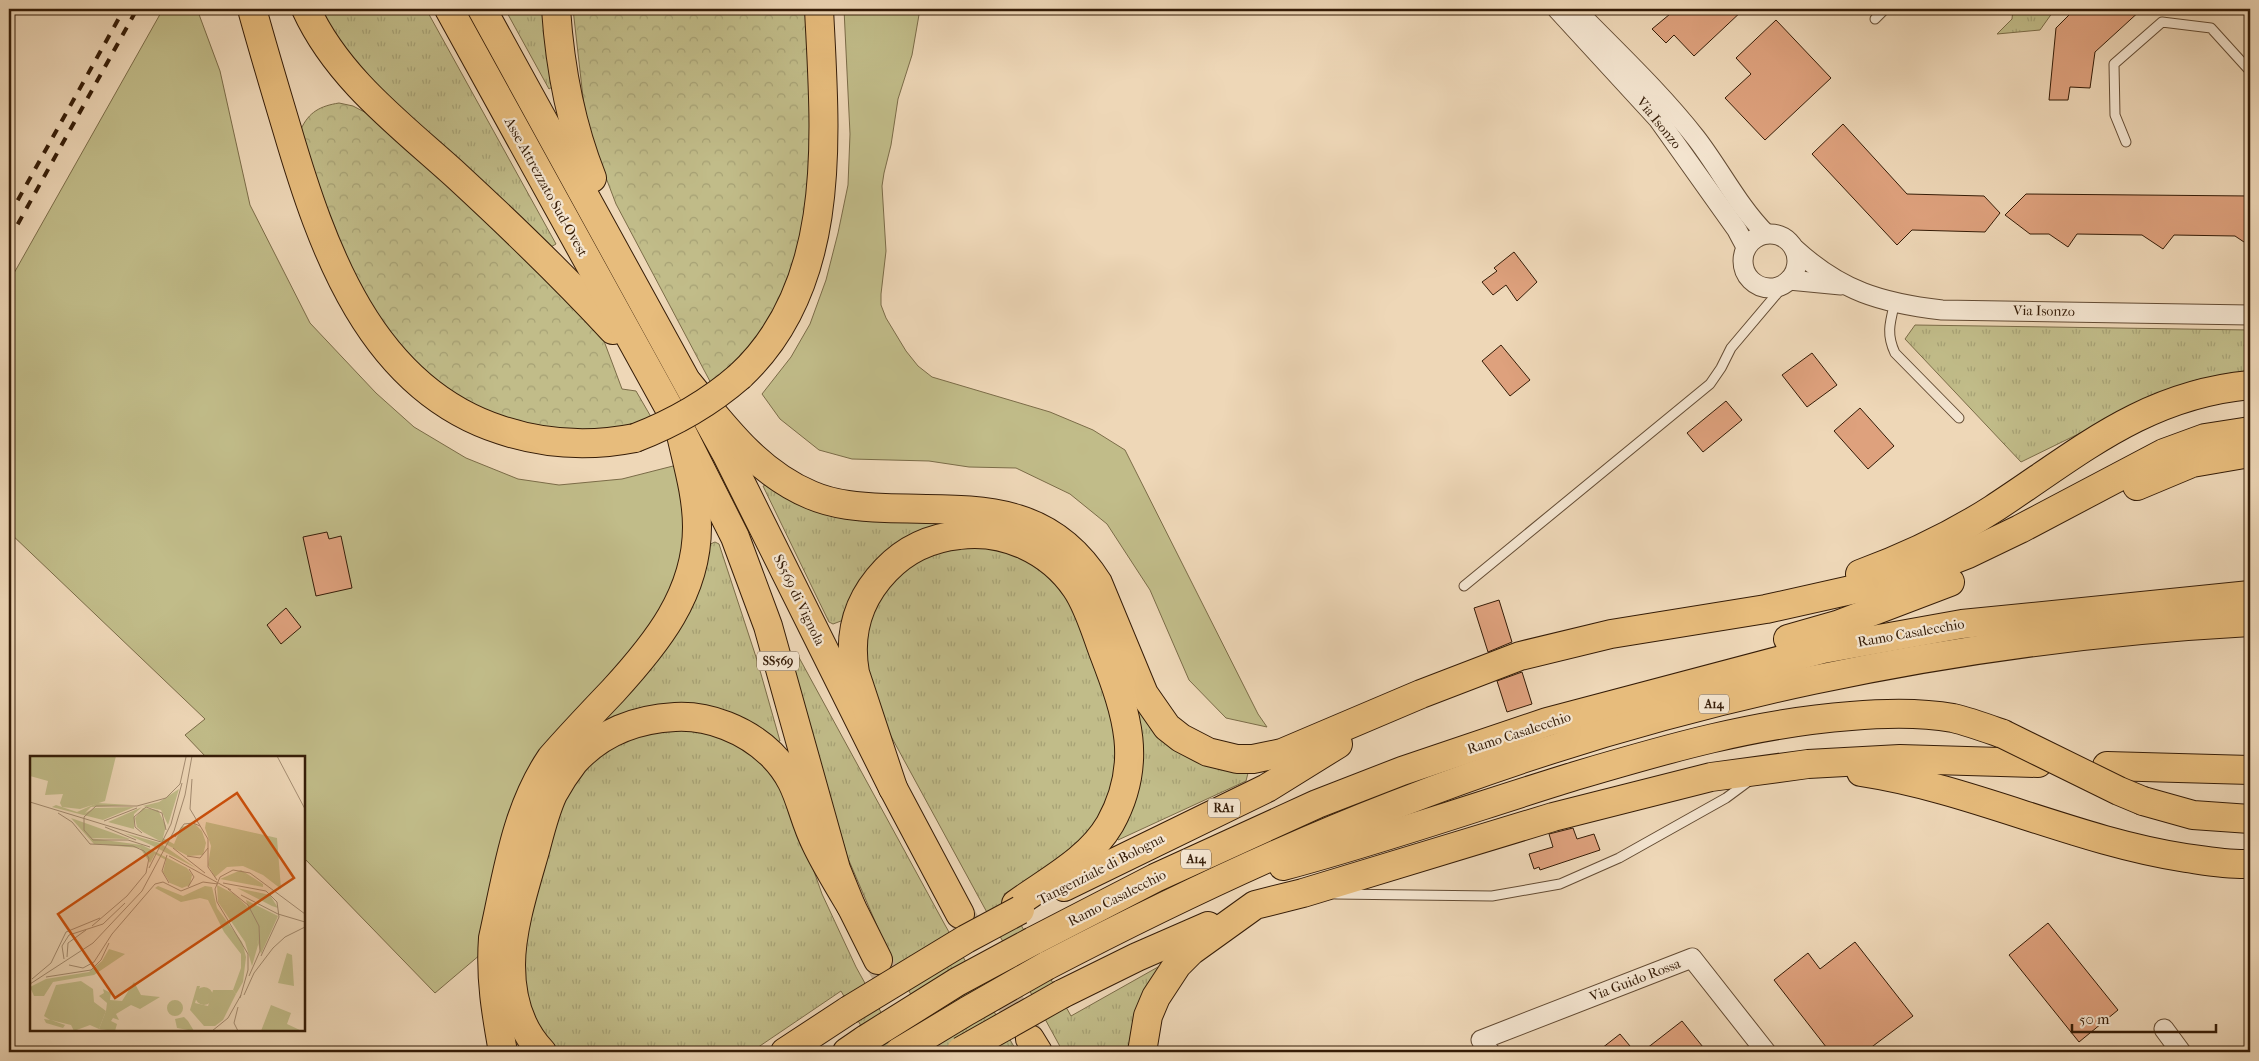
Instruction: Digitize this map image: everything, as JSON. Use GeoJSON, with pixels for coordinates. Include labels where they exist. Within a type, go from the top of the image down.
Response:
{"type":"FeatureCollection","features":[{"type":"Feature","properties":{"kind":"highway"},"geometry":{"type":"LineString","coordinates":[[252,9],[301,176],[326,247],[353,300],[393,357],[421,386],[459,413],[483,425],[538,440],[571,444],[595,444],[635,438],[663,427],[696,410],[740,376],[768,345],[781,326],[803,275],[812,242],[822,174],[825,135],[819,9]]}},
{"type":"Feature","properties":{"kind":"highway"},"geometry":{"type":"LineString","coordinates":[[306,9],[326,46],[362,90],[540,253],[644,365]]}},
{"type":"Feature","properties":{"kind":"highway","name":"Asse Attrezzato Sud-Ovest"},"geometry":{"type":"LineString","coordinates":[[449,9],[644,365]]}},
{"type":"Feature","properties":{"kind":"highway"},"geometry":{"type":"LineString","coordinates":[[482,9],[636,286]]}},
{"type":"Feature","properties":{"kind":"highway"},"geometry":{"type":"LineString","coordinates":[[556,9],[563,69],[574,128],[579,145],[636,286]]}},
{"type":"Feature","properties":{"kind":"highway","name":"SS569 di Vignola"},"geometry":{"type":"LineString","coordinates":[[636,286],[751,503],[963,926]]}},
{"type":"Feature","properties":{"kind":"highway","name":"SS569"},"geometry":{"type":"LineString","coordinates":[[644,365],[717,498],[752,578],[768,626],[836,869],[851,906],[878,960]]}},
{"type":"Feature","properties":{"kind":"highway"},"geometry":{"type":"LineString","coordinates":[[689,384],[754,460],[789,485],[813,496],[834,503],[864,507],[997,513],[1029,522],[1060,541],[1087,566],[1098,583],[1134,673],[1155,711],[1167,726],[1181,738],[1208,752],[1238,759],[1253,759],[1282,753],[1420,694]]}},
{"type":"Feature","properties":{"kind":"highway"},"geometry":{"type":"LineString","coordinates":[[1766,608],[1885,564],[1956,530],[1992,509],[2090,443],[2134,418],[2175,400],[2227,387],[2250,384]]}},
{"type":"Feature","properties":{"kind":"highway"},"geometry":{"type":"LineString","coordinates":[[503,1052],[492,992],[493,938],[524,808],[540,774],[551,758],[662,634],[681,599],[691,572],[697,526],[694,492],[679,426]]}},
{"type":"Feature","properties":{"kind":"highway"},"geometry":{"type":"LineString","coordinates":[[1766,608],[1909,577],[1932,569],[2020,529],[2164,453],[2205,438],[2250,431]]}},
{"type":"Feature","properties":{"kind":"highway"},"geometry":{"type":"LineString","coordinates":[[1547,722],[1696,663],[1830,627],[1924,592],[1984,567],[2043,538],[2162,474],[2192,463],[2250,452]]}},
{"type":"Feature","properties":{"kind":"highway"},"geometry":{"type":"LineString","coordinates":[[893,788],[855,674],[852,657],[857,616],[870,588],[893,562],[905,553],[937,538],[971,533],[989,534],[1007,538],[1040,553],[1065,573],[1077,589],[1087,610],[1125,712],[1130,753],[1124,791],[1117,810],[1099,839],[1088,852],[1018,907]]}},
{"type":"Feature","properties":{"kind":"highway","name":"Ramo Casalecchio"},"geometry":{"type":"LineString","coordinates":[[856,1046],[957,982],[1033,940],[1155,878],[1290,815],[1402,771],[1547,722],[1823,649],[1962,624],[2250,595]]}},
{"type":"Feature","properties":{"kind":"highway","name":"RA1"},"geometry":{"type":"LineString","coordinates":[[1420,694],[1503,662],[1611,634],[1766,608]]}},
{"type":"Feature","properties":{"kind":"highway","name":"Ramo Casalecchio"},"geometry":{"type":"LineString","coordinates":[[900,1052],[1046,966],[1204,887],[1325,833],[1458,781],[1574,743],[1731,699],[1868,668],[1996,646],[2130,631],[2250,622]]}},
{"type":"Feature","properties":{"kind":"highway","name":"Tangenziale di Bologna"},"geometry":{"type":"LineString","coordinates":[[788,1050],[849,1010],[963,926],[1018,907],[1267,788],[1420,694]]}},
{"type":"Feature","properties":{"kind":"highway"},"geometry":{"type":"LineString","coordinates":[[1204,887],[1335,852],[1502,798],[1667,749],[1748,730],[1833,717],[1922,714],[1961,720],[2003,734],[2143,801],[2193,814],[2250,819]]}},
{"type":"Feature","properties":{"kind":"highway"},"geometry":{"type":"LineString","coordinates":[[542,1052],[528,1034],[519,1015],[512,981],[512,949],[525,890],[553,794],[580,757],[614,731],[648,720],[689,717],[730,727],[757,742],[771,754],[790,777],[800,797],[816,843],[851,906]]}},
{"type":"Feature","properties":{"kind":"highway"},"geometry":{"type":"LineString","coordinates":[[960,1052],[1062,994],[1137,956],[1255,905],[1303,893],[1553,817],[1711,776],[1808,764],[1900,758],[2038,764]]}},
{"type":"Feature","properties":{"kind":"highway"},"geometry":{"type":"LineString","coordinates":[[1808,764],[1895,777],[1933,786],[2136,849],[2198,859],[2250,864]]}},
{"type":"Feature","properties":{"kind":"highway"},"geometry":{"type":"LineString","coordinates":[[2107,766],[2250,770]]}},
{"type":"Feature","properties":{"kind":"highway"},"geometry":{"type":"LineString","coordinates":[[1142,1052],[1148,1016],[1156,997],[1177,964],[1191,950],[1255,905]]}},
{"type":"Feature","properties":{"kind":"street","name":"Via Isonzo"},"geometry":{"type":"LineString","coordinates":[[1557,9],[1658,118],[1738,230],[1746,247]]}},
{"type":"Feature","properties":{"kind":"street","name":"Via Isonzo"},"geometry":{"type":"LineString","coordinates":[[1575,9],[1696,138],[1754,221],[1766,234]]}},
{"type":"Feature","properties":{"kind":"street"},"geometry":{"type":"LineString","coordinates":[[1766,234],[1783,237],[1813,265],[1842,285],[1788,282],[1770,288],[1754,282],[1744,270],[1743,262],[1746,247],[1755,238],[1766,234]]}},
{"type":"Feature","properties":{"kind":"street"},"geometry":{"type":"LineString","coordinates":[[1788,282],[1797,266],[1795,249]]}},
{"type":"Feature","properties":{"kind":"street","name":"Via Isonzo"},"geometry":{"type":"LineString","coordinates":[[1842,285],[1904,306],[1942,310],[2250,315]]}},
{"type":"Feature","properties":{"kind":"street","name":"Via Guido Rossa"},"geometry":{"type":"LineString","coordinates":[[1490,1052],[1481,1040],[1692,958],[1766,1052]]}},
{"type":"Feature","properties":{"kind":"street"},"geometry":{"type":"LineString","coordinates":[[2164,1029],[2181,1052]]}},
{"type":"Feature","properties":{"kind":"lane"},"geometry":{"type":"LineString","coordinates":[[1875,19],[1883,11]]}},
{"type":"Feature","properties":{"kind":"lane"},"geometry":{"type":"LineString","coordinates":[[2126,142],[2115,115],[2114,64],[2162,22],[2211,28],[2250,71]]}},
{"type":"Feature","properties":{"kind":"lane"},"geometry":{"type":"LineString","coordinates":[[1464,586],[1710,384],[1732,348],[1788,282]]}},
{"type":"Feature","properties":{"kind":"lane"},"geometry":{"type":"LineString","coordinates":[[1895,302],[1888,330],[1890,342],[1895,353],[1959,418]]}},
{"type":"Feature","properties":{"kind":"lane"},"geometry":{"type":"LineString","coordinates":[[1303,893],[1492,896],[1560,884],[1620,858],[1726,798],[1765,769]]}},
{"type":"Feature","properties":{"kind":"green space"},"geometry":{"type":"Polygon","coordinates":[[[163,9],[197,9],[220,71],[250,205],[310,323],[376,393],[414,427],[466,458],[518,479],[559,485],[622,479],[677,465],[685,507],[680,576],[637,646],[481,954],[435,993],[305,859],[305,756],[205,756],[185,735],[205,719],[9,532],[9,282],[163,9]]]}},
{"type":"Feature","properties":{"kind":"green space"},"geometry":{"type":"Polygon","coordinates":[[[315,9],[426,9],[556,244],[549,248],[373,88],[315,9]]]}},
{"type":"Feature","properties":{"kind":"green space"},"geometry":{"type":"Polygon","coordinates":[[[505,9],[544,9],[552,87],[549,89],[505,9]]]}},
{"type":"Feature","properties":{"kind":"green space"},"geometry":{"type":"Polygon","coordinates":[[[573,9],[808,9],[814,91],[805,234],[770,329],[713,387],[616,204],[595,149],[584,106],[573,9]]]}},
{"type":"Feature","properties":{"kind":"green space"},"geometry":{"type":"Polygon","coordinates":[[[844,9],[920,9],[912,55],[898,99],[882,186],[886,251],[881,305],[886,318],[906,351],[918,366],[932,377],[1050,412],[1093,430],[1125,450],[1258,714],[1267,727],[1226,718],[1189,680],[1150,590],[1107,524],[1070,494],[1016,468],[969,467],[929,461],[852,459],[819,450],[780,419],[762,394],[791,357],[810,324],[826,280],[838,233],[848,185],[850,134],[844,9]]]}},
{"type":"Feature","properties":{"kind":"green space"},"geometry":{"type":"Polygon","coordinates":[[[2013,9],[2055,9],[2040,30],[1997,34],[2012,19],[2013,9]]]}},
{"type":"Feature","properties":{"kind":"green space"},"geometry":{"type":"Polygon","coordinates":[[[339,103],[353,106],[374,117],[557,286],[604,341],[622,389],[636,391],[654,422],[608,434],[507,426],[414,372],[337,255],[301,129],[308,118],[316,111],[339,103]]]}},
{"type":"Feature","properties":{"kind":"green space"},"geometry":{"type":"Polygon","coordinates":[[[1915,325],[2250,330],[2250,374],[2231,373],[2152,398],[2021,462],[1905,339],[1915,325]]]}},
{"type":"Feature","properties":{"kind":"green space"},"geometry":{"type":"Polygon","coordinates":[[[767,485],[977,521],[949,524],[841,621],[833,624],[829,622],[763,486],[767,485]]]}},
{"type":"Feature","properties":{"kind":"green space"},"geometry":{"type":"Polygon","coordinates":[[[715,542],[719,544],[757,660],[780,741],[776,742],[726,714],[572,751],[708,545],[715,542]]]}},
{"type":"Feature","properties":{"kind":"green space"},"geometry":{"type":"Polygon","coordinates":[[[979,546],[998,548],[1021,556],[1050,577],[1073,606],[1115,709],[1118,773],[1092,833],[1048,873],[1004,894],[1071,1016],[1158,967],[1160,969],[1132,1052],[1063,1052],[874,705],[864,680],[867,619],[898,571],[944,548],[979,546]]]}},
{"type":"Feature","properties":{"kind":"green space"},"geometry":{"type":"Polygon","coordinates":[[[796,652],[945,925],[1017,1052],[942,1052],[890,956],[847,856],[789,653],[796,652]]]}},
{"type":"Feature","properties":{"kind":"green space"},"geometry":{"type":"Polygon","coordinates":[[[1134,703],[1248,773],[1246,781],[1118,840],[1115,835],[1134,703]]]}},
{"type":"Feature","properties":{"kind":"green space"},"geometry":{"type":"Polygon","coordinates":[[[662,728],[701,730],[739,743],[773,770],[805,846],[822,894],[856,967],[903,1052],[876,1052],[841,991],[751,1052],[552,1052],[525,1008],[522,945],[557,814],[575,782],[600,755],[621,741],[662,728]]]}},
{"type":"Feature","properties":{"kind":"building"},"geometry":{"type":"Polygon","coordinates":[[[1676,9],[1744,9],[1694,56],[1674,35],[1666,43],[1652,29],[1676,9]]]}},
{"type":"Feature","properties":{"kind":"building"},"geometry":{"type":"Polygon","coordinates":[[[2075,9],[2142,9],[2095,52],[2090,88],[2070,87],[2068,100],[2049,100],[2056,28],[2075,9]]]}},
{"type":"Feature","properties":{"kind":"building"},"geometry":{"type":"Polygon","coordinates":[[[1776,20],[1831,78],[1765,140],[1725,98],[1751,74],[1736,58],[1776,20]]]}},
{"type":"Feature","properties":{"kind":"building"},"geometry":{"type":"Polygon","coordinates":[[[1843,124],[1907,194],[1984,196],[2000,213],[1985,232],[1912,230],[1897,245],[1812,154],[1843,124]]]}},
{"type":"Feature","properties":{"kind":"building"},"geometry":{"type":"Polygon","coordinates":[[[2026,194],[2250,196],[2250,246],[2235,236],[2174,235],[2163,249],[2142,235],[2077,234],[2068,247],[2049,234],[2030,234],[2005,215],[2026,194]]]}},
{"type":"Feature","properties":{"kind":"building"},"geometry":{"type":"Polygon","coordinates":[[[1514,252],[1537,282],[1517,301],[1506,285],[1493,295],[1482,282],[1497,271],[1494,268],[1514,252]]]}},
{"type":"Feature","properties":{"kind":"building"},"geometry":{"type":"Polygon","coordinates":[[[1501,345],[1530,380],[1510,396],[1482,361],[1501,345]]]}},
{"type":"Feature","properties":{"kind":"building"},"geometry":{"type":"Polygon","coordinates":[[[1812,353],[1837,385],[1807,407],[1782,375],[1812,353]]]}},
{"type":"Feature","properties":{"kind":"building"},"geometry":{"type":"Polygon","coordinates":[[[1726,401],[1742,420],[1703,452],[1687,433],[1726,401]]]}},
{"type":"Feature","properties":{"kind":"building"},"geometry":{"type":"Polygon","coordinates":[[[1860,408],[1894,446],[1868,469],[1834,431],[1860,408]]]}},
{"type":"Feature","properties":{"kind":"building"},"geometry":{"type":"Polygon","coordinates":[[[327,532],[329,539],[341,536],[352,588],[316,596],[303,537],[327,532]]]}},
{"type":"Feature","properties":{"kind":"building"},"geometry":{"type":"Polygon","coordinates":[[[1499,600],[1512,642],[1488,652],[1474,608],[1499,600]]]}},
{"type":"Feature","properties":{"kind":"building"},"geometry":{"type":"Polygon","coordinates":[[[286,608],[301,627],[281,644],[267,625],[286,608]]]}},
{"type":"Feature","properties":{"kind":"building"},"geometry":{"type":"Polygon","coordinates":[[[1522,672],[1532,704],[1507,712],[1497,681],[1522,672]]]}},
{"type":"Feature","properties":{"kind":"building"},"geometry":{"type":"Polygon","coordinates":[[[1573,828],[1577,839],[1594,834],[1600,850],[1540,870],[1539,867],[1534,869],[1529,854],[1553,847],[1549,834],[1573,828]]]}},
{"type":"Feature","properties":{"kind":"building"},"geometry":{"type":"Polygon","coordinates":[[[2048,923],[2118,1010],[2079,1042],[2009,955],[2048,923]]]}},
{"type":"Feature","properties":{"kind":"building"},"geometry":{"type":"Polygon","coordinates":[[[1855,942],[1913,1016],[1865,1052],[1830,1052],[1774,980],[1808,953],[1820,969],[1855,942]]]}},
{"type":"Feature","properties":{"kind":"building"},"geometry":{"type":"Polygon","coordinates":[[[1682,1021],[1707,1052],[1642,1052],[1682,1021]]]}},
{"type":"Feature","properties":{"kind":"building"},"geometry":{"type":"Polygon","coordinates":[[[1620,1034],[1635,1052],[1597,1052],[1620,1034]]]}},
{"type":"Feature","properties":{"kind":"tunnel"},"geometry":{"type":"LineString","coordinates":[[962,916],[1030,1038]]}},
{"type":"Feature","properties":{"kind":"tunnel"},"geometry":{"type":"LineString","coordinates":[[880,964],[929,1052]]}},
{"type":"Feature","properties":{"kind":"railway"},"geometry":{"type":"LineString","coordinates":[[9,216],[124,9]]}},
{"type":"Feature","properties":{"kind":"railway"},"geometry":{"type":"LineString","coordinates":[[9,240],[137,9]]}}]}
